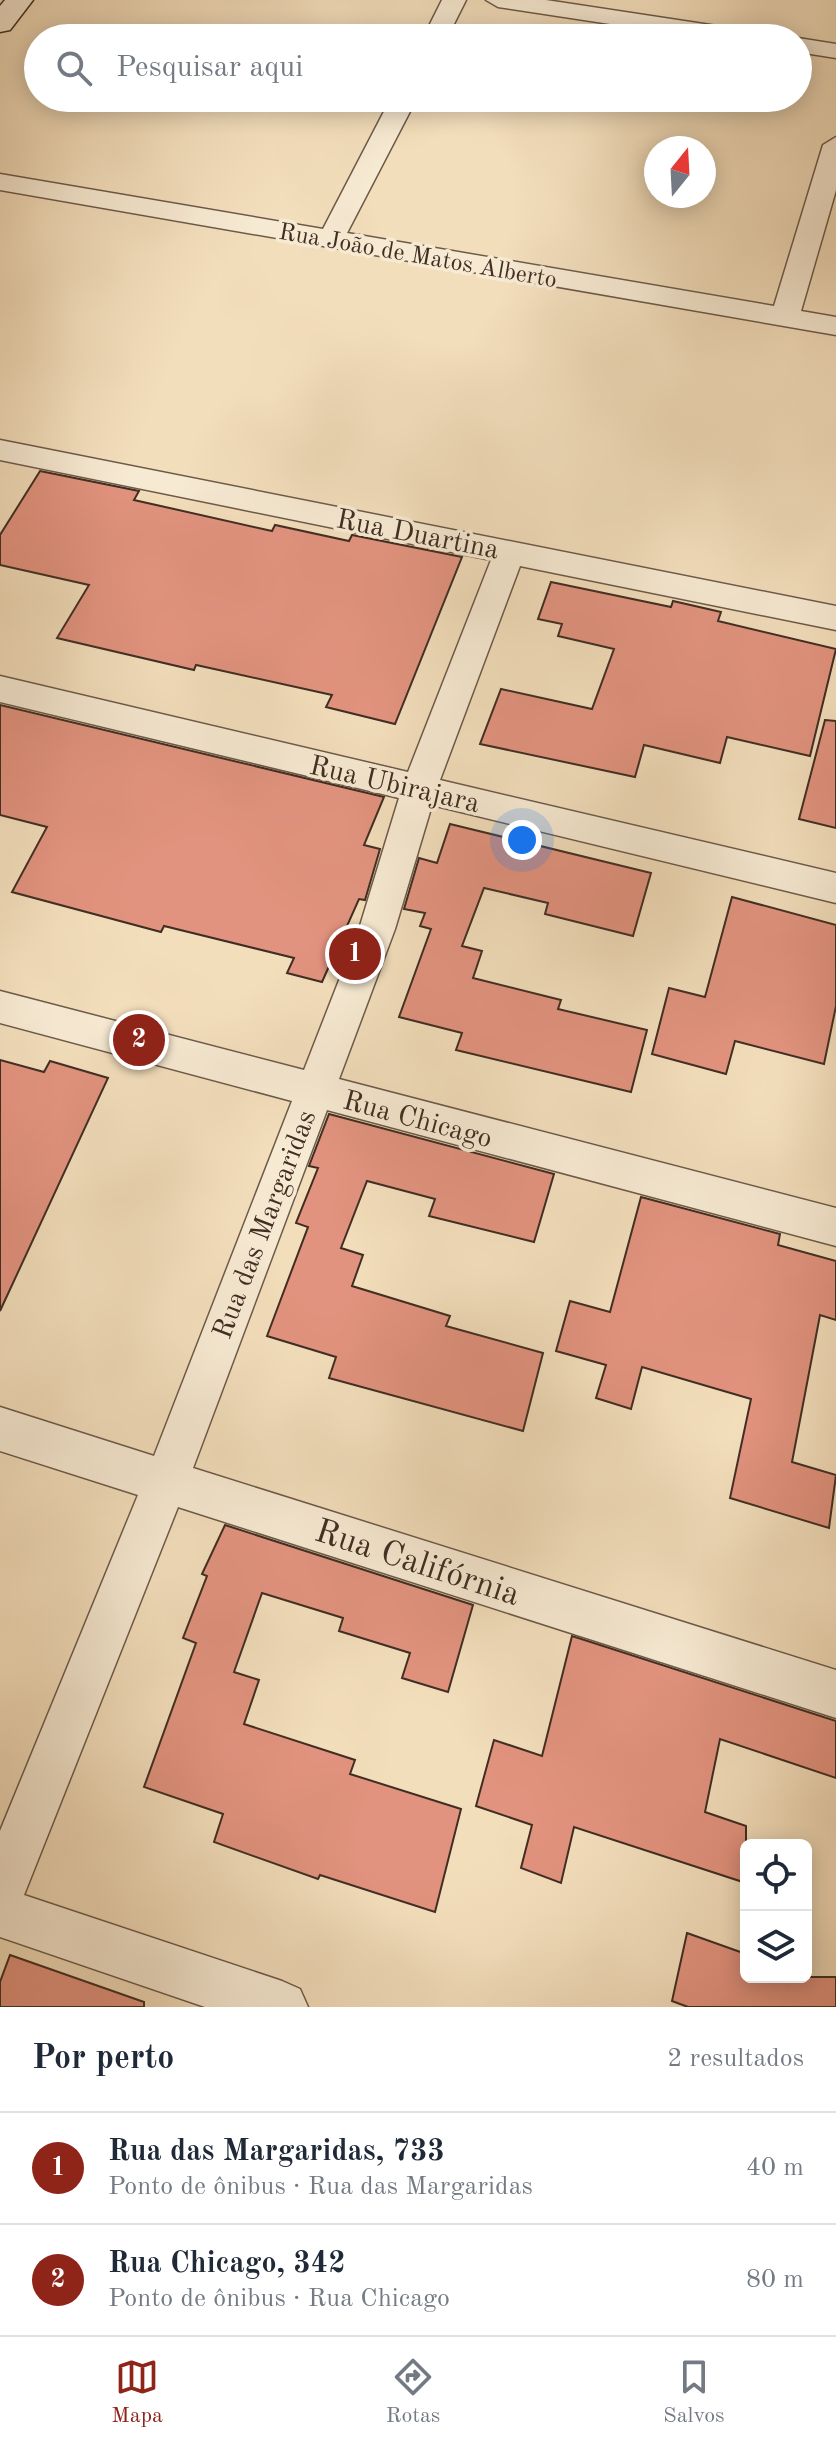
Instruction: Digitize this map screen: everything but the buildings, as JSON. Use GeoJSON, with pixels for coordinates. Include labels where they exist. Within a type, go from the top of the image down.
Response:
{"type":"FeatureCollection","features":[{"type":"Feature","properties":{"kind":"street"},"geometry":{"type":"LineString","coordinates":[[0,24],[19,0]]}},
{"type":"Feature","properties":{"kind":"street"},"geometry":{"type":"LineString","coordinates":[[442,24],[454,0]]}},
{"type":"Feature","properties":{"kind":"street"},"geometry":{"type":"LineString","coordinates":[[498,0],[657,24]]}},
{"type":"Feature","properties":{"kind":"street"},"geometry":{"type":"LineString","coordinates":[[812,47],[836,51]]}},
{"type":"Feature","properties":{"kind":"street"},"geometry":{"type":"LineString","coordinates":[[330,241],[397,112]]}},
{"type":"Feature","properties":{"kind":"street"},"geometry":{"type":"LineString","coordinates":[[785,317],[836,145]]}},
{"type":"Feature","properties":{"kind":"street","name":"Rua João de Matos Alberto"},"geometry":{"type":"LineString","coordinates":[[0,182],[836,326]]}},
{"type":"Feature","properties":{"kind":"street","name":"Rua Duartina"},"geometry":{"type":"LineString","coordinates":[[0,450],[836,618]]}},
{"type":"Feature","properties":{"kind":"street","name":"Rua das Margaridas"},"geometry":{"type":"LineString","coordinates":[[0,1892],[166,1481],[377,929],[419,789],[510,551]]}},
{"type":"Feature","properties":{"kind":"street","name":"Rua Ubirajara"},"geometry":{"type":"LineString","coordinates":[[0,689],[836,888]]}},
{"type":"Feature","properties":{"kind":"street","name":"Rua Chicago"},"geometry":{"type":"LineString","coordinates":[[0,1007],[836,1227]]}},
{"type":"Feature","properties":{"kind":"street","name":"Rua Califórnia"},"geometry":{"type":"LineString","coordinates":[[0,1429],[836,1694]]}},
{"type":"Feature","properties":{"kind":"street"},"geometry":{"type":"LineString","coordinates":[[0,1912],[282,2007]]}},
{"type":"Feature","properties":{"kind":"place","name":"Rua das Margaridas, 733"},"geometry":{"type":"Point","coordinates":[355,954]}},
{"type":"Feature","properties":{"kind":"place","name":"Rua Chicago, 342"},"geometry":{"type":"Point","coordinates":[139,1040]}}]}
